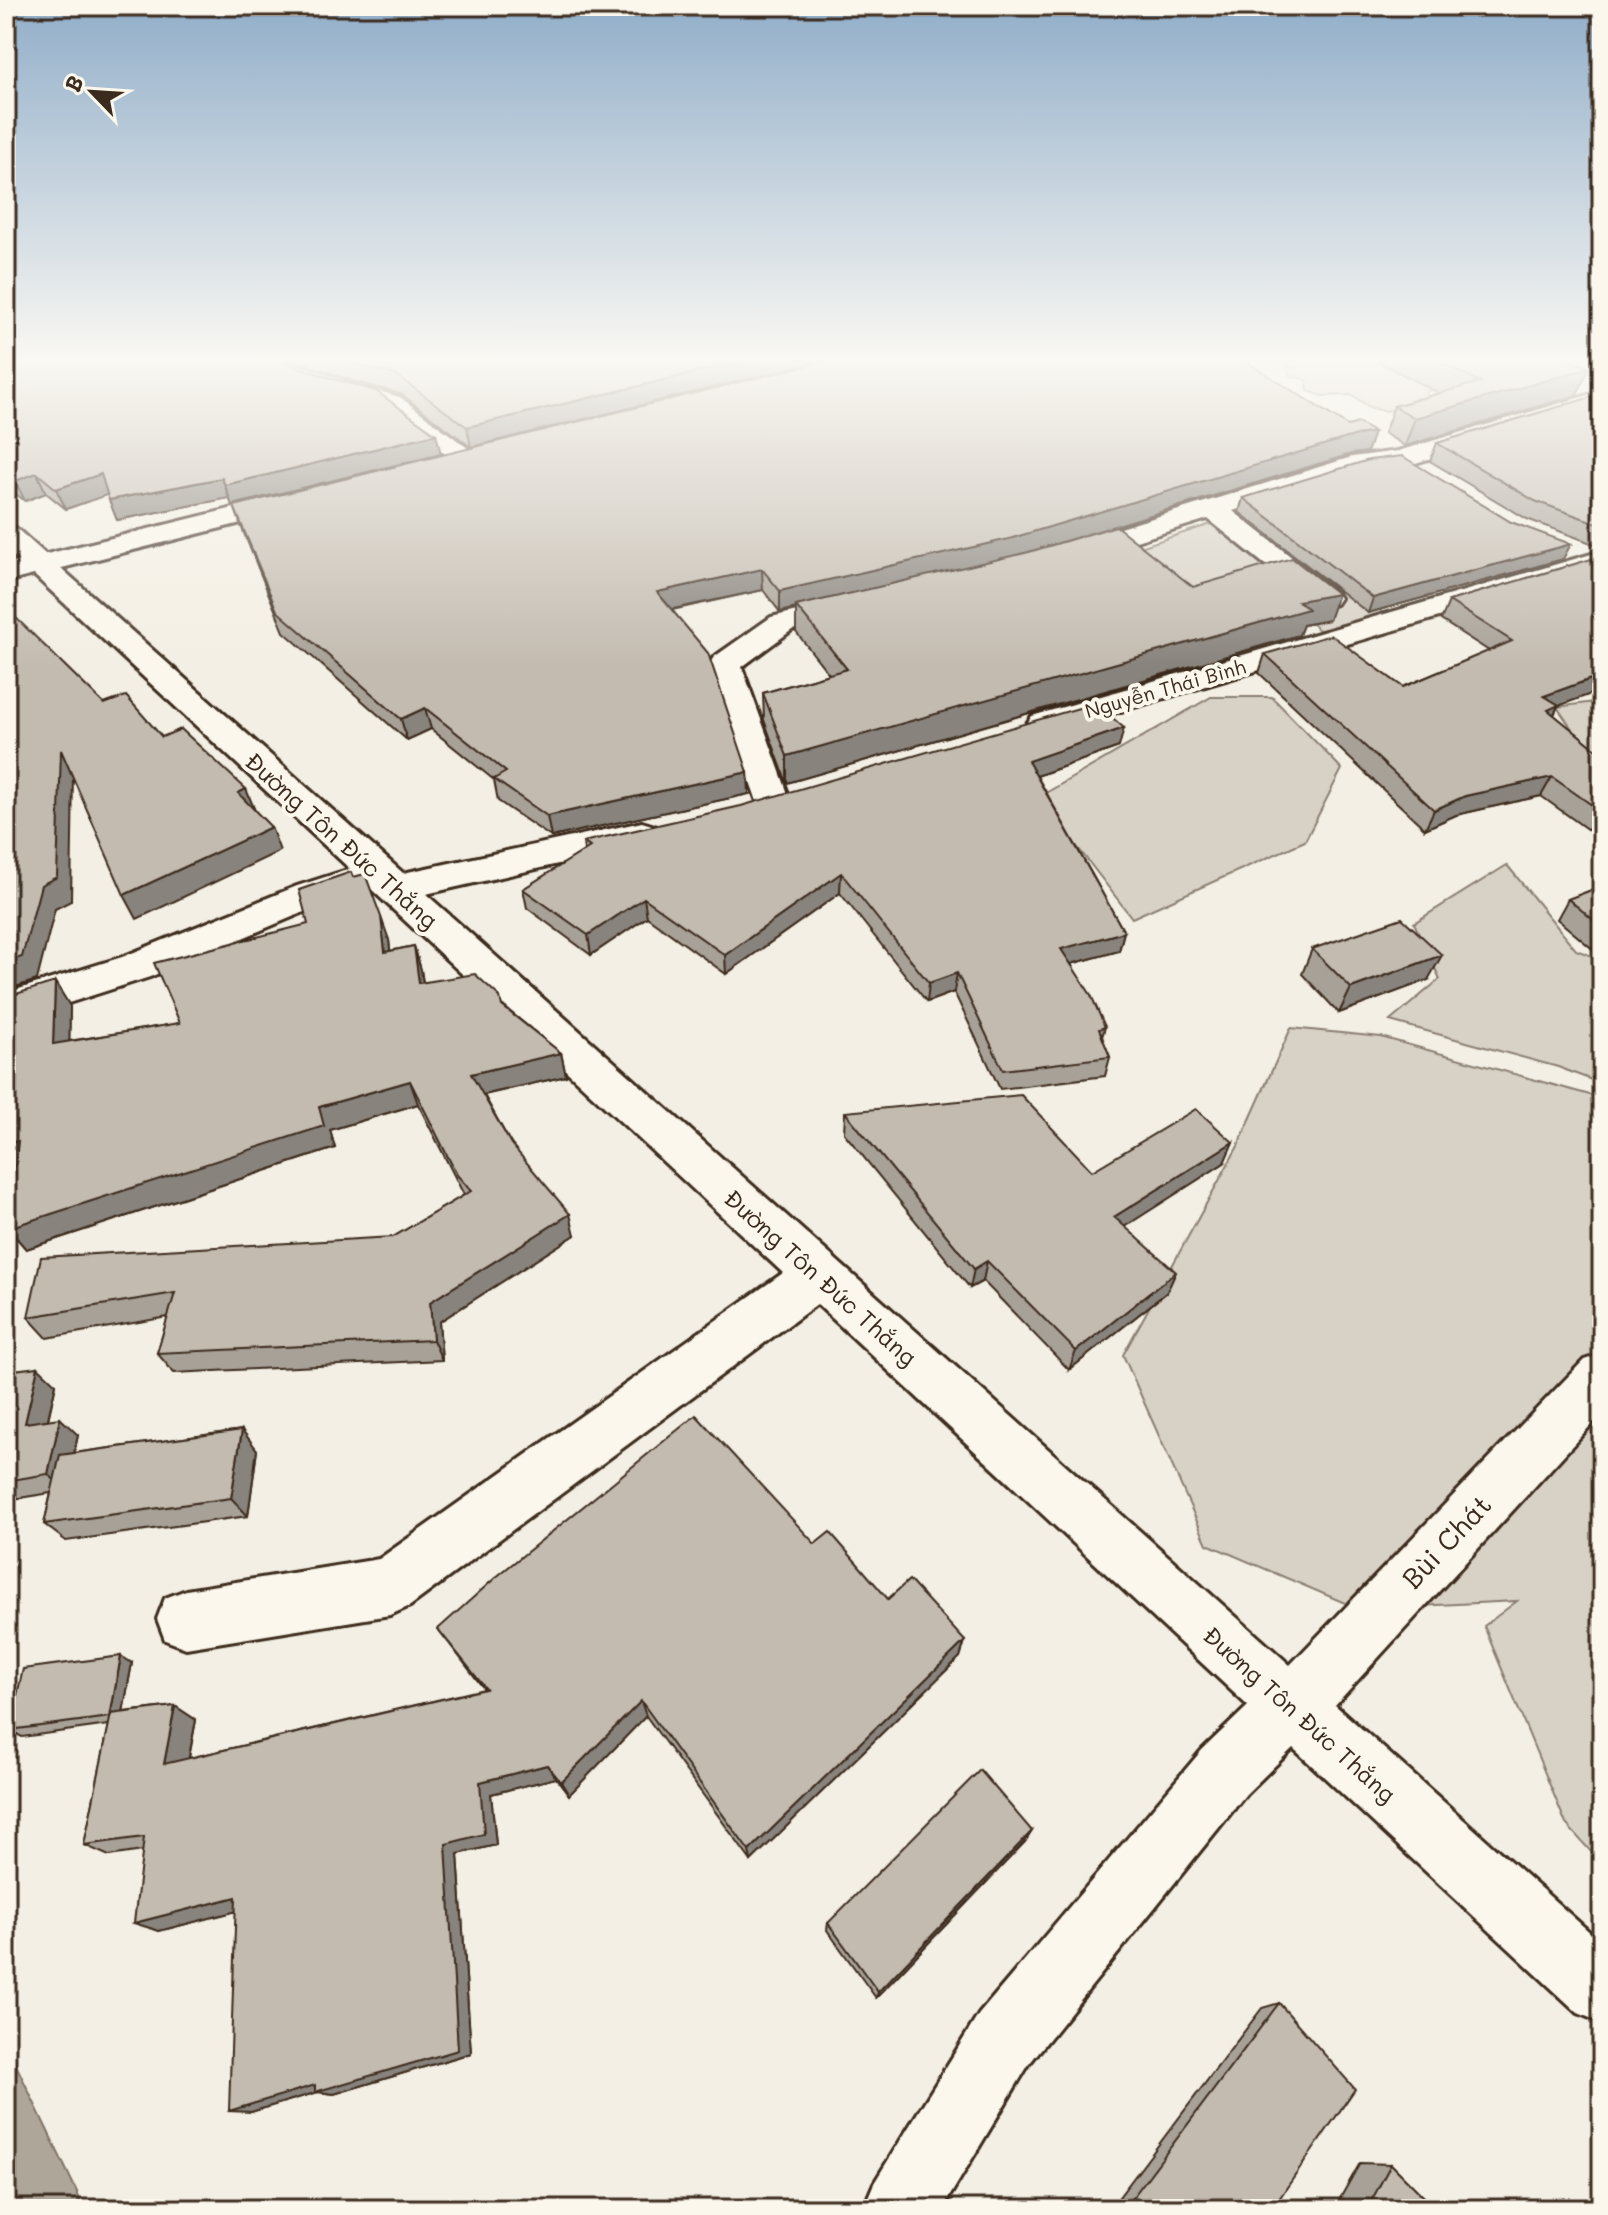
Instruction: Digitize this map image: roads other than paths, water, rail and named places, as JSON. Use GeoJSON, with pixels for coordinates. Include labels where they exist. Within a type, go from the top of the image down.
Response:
{"type":"FeatureCollection","features":[{"type":"Feature","properties":{"kind":"street"},"geometry":{"type":"LineString","coordinates":[[437,465],[458,460]]}},
{"type":"Feature","properties":{"kind":"street"},"geometry":{"type":"LineString","coordinates":[[1045,560],[1361,463],[1387,460]]}},
{"type":"Feature","properties":{"kind":"street"},"geometry":{"type":"LineString","coordinates":[[1402,460],[1426,474]]}},
{"type":"Feature","properties":{"kind":"street"},"geometry":{"type":"LineString","coordinates":[[17,557],[315,496]]}},
{"type":"Feature","properties":{"kind":"street"},"geometry":{"type":"LineString","coordinates":[[1213,509],[1365,630]]}},
{"type":"Feature","properties":{"kind":"street"},"geometry":{"type":"LineString","coordinates":[[1559,544],[1602,560]]}},
{"type":"Feature","properties":{"kind":"street","name":"Đường Tôn Đức Thắng"},"geometry":{"type":"LineString","coordinates":[[17,557],[386,880],[1602,1989]]}},
{"type":"Feature","properties":{"kind":"street","name":"Nguyễn Thái Bình"},"geometry":{"type":"LineString","coordinates":[[1016,731],[1602,560]]}},
{"type":"Feature","properties":{"kind":"street"},"geometry":{"type":"LineString","coordinates":[[773,802],[725,664],[782,623],[883,600]]}},
{"type":"Feature","properties":{"kind":"street"},"geometry":{"type":"LineString","coordinates":[[6,1008],[136,967],[310,895],[668,828]]}},
{"type":"Feature","properties":{"kind":"street"},"geometry":{"type":"LineString","coordinates":[[186,1619],[390,1586],[819,1275]]}},
{"type":"Feature","properties":{"kind":"street","name":"Bùi Chát"},"geometry":{"type":"LineString","coordinates":[[900,2209],[1004,2039],[1224,1772],[1292,1706],[1602,1377]]}}]}
